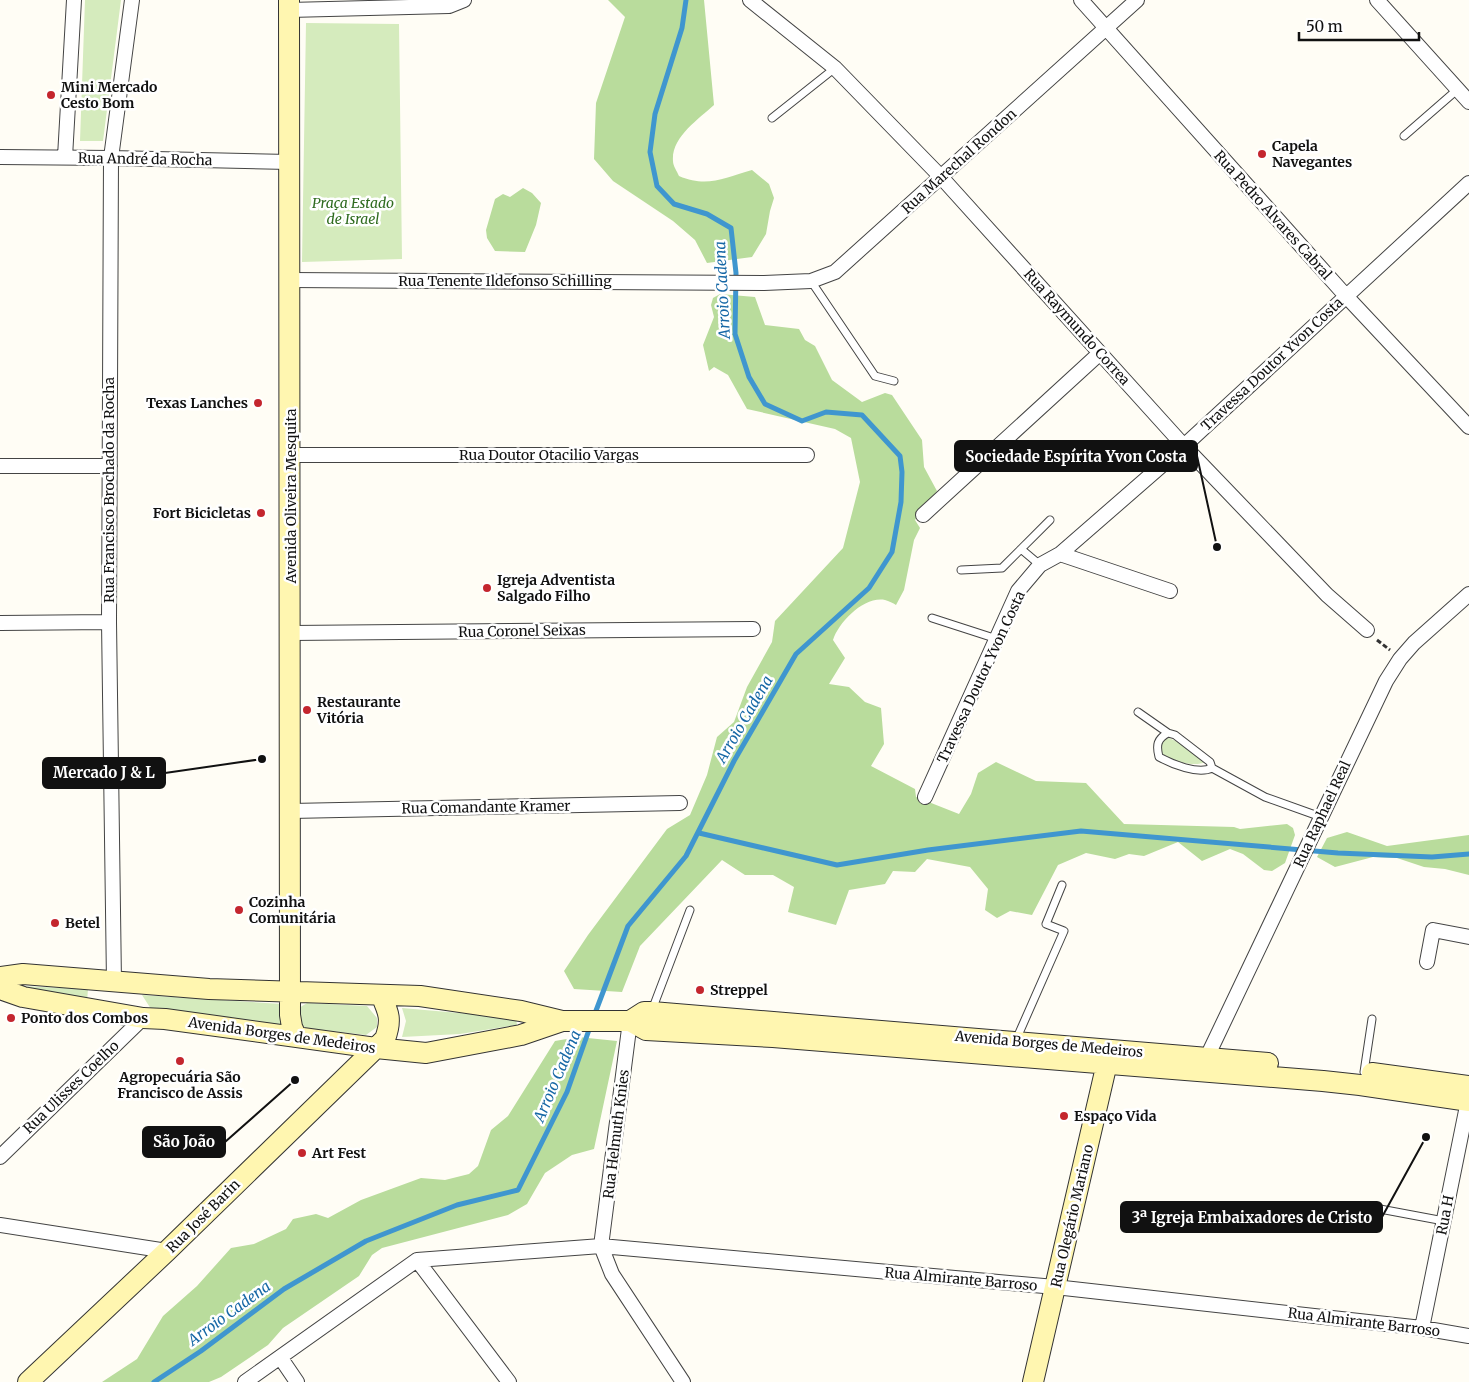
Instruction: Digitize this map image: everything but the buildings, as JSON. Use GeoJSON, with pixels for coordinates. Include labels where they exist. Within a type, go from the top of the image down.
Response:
{"type":"FeatureCollection","features":[{"type":"Feature","properties":{"kind":"main road","name":"Avenida Oliveira Mesquita"},"geometry":{"type":"LineString","coordinates":[[289,5],[291,455],[290,1015],[296,1036]]}},
{"type":"Feature","properties":{"kind":"main road","name":"Avenida Borges de Medeiros"},"geometry":{"type":"LineString","coordinates":[[0,977],[23,974],[209,990],[420,996],[521,1011],[562,1020],[625,1022],[646,1030],[1108,1056],[1207,1058],[1364,1072],[1469,1096]]}},
{"type":"Feature","properties":{"kind":"main road"},"geometry":{"type":"LineString","coordinates":[[114,982],[143,1018]]}},
{"type":"Feature","properties":{"kind":"main road","name":"Avenida Borges de Medeiros"},"geometry":{"type":"LineString","coordinates":[[0,990],[23,997],[143,1018],[166,1019],[376,1048],[426,1053],[521,1035],[562,1020]]}},
{"type":"Feature","properties":{"kind":"main road","name":"Rua José Barin"},"geometry":{"type":"LineString","coordinates":[[28,1382],[168,1252],[385,1039],[390,1024],[388,1010],[381,995]]}},
{"type":"Feature","properties":{"kind":"main road","name":"Avenida Borges de Medeiros"},"geometry":{"type":"LineString","coordinates":[[625,1022],[644,1012],[652,1012],[1016,1041],[1108,1056],[1469,1096]]}},
{"type":"Feature","properties":{"kind":"main road","name":"Rua Olegário Mariano"},"geometry":{"type":"LineString","coordinates":[[1033,1382],[1108,1056]]}},
{"type":"Feature","properties":{"kind":"street"},"geometry":{"type":"LineString","coordinates":[[65,157],[74,0]]}},
{"type":"Feature","properties":{"kind":"street","name":"Rua Francisco Brochado da Rocha"},"geometry":{"type":"LineString","coordinates":[[114,982],[109,622],[111,158],[132,0]]}},
{"type":"Feature","properties":{"kind":"street","name":"Rua Raymundo Correa"},"geometry":{"type":"LineString","coordinates":[[751,0],[835,68],[942,178],[1184,446],[1327,595],[1367,630]]}},
{"type":"Feature","properties":{"kind":"street","name":"Rua Pedro Alvares Cabral"},"geometry":{"type":"LineString","coordinates":[[1081,0],[1346,296],[1469,427]]}},
{"type":"Feature","properties":{"kind":"street","name":"Rua Marechal Rondon"},"geometry":{"type":"LineString","coordinates":[[764,283],[811,282],[835,272],[942,178],[1137,0]]}},
{"type":"Feature","properties":{"kind":"street"},"geometry":{"type":"LineString","coordinates":[[1377,0],[1469,102]]}},
{"type":"Feature","properties":{"kind":"street"},"geometry":{"type":"LineString","coordinates":[[289,5],[449,6],[463,1]]}},
{"type":"Feature","properties":{"kind":"street","name":"Rua André da Rocha"},"geometry":{"type":"LineString","coordinates":[[0,157],[289,162]]}},
{"type":"Feature","properties":{"kind":"street","name":"Travessa Doutor Yvon Costa"},"geometry":{"type":"LineString","coordinates":[[925,797],[1018,591],[1040,565],[1060,554],[1184,446],[1469,183]]}},
{"type":"Feature","properties":{"kind":"street","name":"Rua Tenente Ildefonso Schilling"},"geometry":{"type":"LineString","coordinates":[[290,280],[764,283]]}},
{"type":"Feature","properties":{"kind":"street"},"geometry":{"type":"LineString","coordinates":[[923,515],[1100,353]]}},
{"type":"Feature","properties":{"kind":"street","name":"Rua Doutor Otacilio Vargas"},"geometry":{"type":"LineString","coordinates":[[291,455],[807,455]]}},
{"type":"Feature","properties":{"kind":"street"},"geometry":{"type":"LineString","coordinates":[[0,466],[110,466]]}},
{"type":"Feature","properties":{"kind":"street"},"geometry":{"type":"LineString","coordinates":[[1060,554],[1170,591]]}},
{"type":"Feature","properties":{"kind":"street","name":"Rua Raphael Real"},"geometry":{"type":"LineString","coordinates":[[1207,1058],[1386,681],[1400,659],[1414,643],[1469,594]]}},
{"type":"Feature","properties":{"kind":"street"},"geometry":{"type":"LineString","coordinates":[[0,624],[109,622]]}},
{"type":"Feature","properties":{"kind":"street","name":"Rua Coronel Seixas"},"geometry":{"type":"LineString","coordinates":[[291,633],[753,629]]}},
{"type":"Feature","properties":{"kind":"street","name":"Rua Comandante Kramer"},"geometry":{"type":"LineString","coordinates":[[291,812],[680,803]]}},
{"type":"Feature","properties":{"kind":"street"},"geometry":{"type":"LineString","coordinates":[[1427,962],[1433,930],[1469,937]]}},
{"type":"Feature","properties":{"kind":"street","name":"Rua Ulisses Coelho"},"geometry":{"type":"LineString","coordinates":[[0,1157],[143,1018]]}},
{"type":"Feature","properties":{"kind":"street","name":"Rua Helmuth Knies"},"geometry":{"type":"LineString","coordinates":[[601,1246],[625,1022]]}},
{"type":"Feature","properties":{"kind":"street","name":"Rua H"},"geometry":{"type":"LineString","coordinates":[[1422,1328],[1469,1096]]}},
{"type":"Feature","properties":{"kind":"street"},"geometry":{"type":"LineString","coordinates":[[0,1225],[168,1252]]}},
{"type":"Feature","properties":{"kind":"street"},"geometry":{"type":"LineString","coordinates":[[601,1246],[612,1274],[683,1382]]}},
{"type":"Feature","properties":{"kind":"street","name":"Rua Almirante Barroso"},"geometry":{"type":"LineString","coordinates":[[417,1260],[601,1246],[1056,1287],[1422,1328],[1469,1336]]}},
{"type":"Feature","properties":{"kind":"street"},"geometry":{"type":"LineString","coordinates":[[245,1382],[417,1260],[509,1382]]}},
{"type":"Feature","properties":{"kind":"street"},"geometry":{"type":"LineString","coordinates":[[280,1357],[297,1382]]}},
{"type":"Feature","properties":{"kind":"lane"},"geometry":{"type":"LineString","coordinates":[[772,118],[835,68]]}},
{"type":"Feature","properties":{"kind":"lane"},"geometry":{"type":"LineString","coordinates":[[1404,136],[1458,89]]}},
{"type":"Feature","properties":{"kind":"lane"},"geometry":{"type":"LineString","coordinates":[[811,282],[875,376],[894,381]]}},
{"type":"Feature","properties":{"kind":"lane"},"geometry":{"type":"LineString","coordinates":[[960,570],[1002,568],[1050,520]]}},
{"type":"Feature","properties":{"kind":"lane"},"geometry":{"type":"LineString","coordinates":[[1021,548],[1040,565]]}},
{"type":"Feature","properties":{"kind":"lane"},"geometry":{"type":"LineString","coordinates":[[932,618],[997,639]]}},
{"type":"Feature","properties":{"kind":"lane"},"geometry":{"type":"LineString","coordinates":[[1138,712],[1168,733],[1175,735],[1210,762],[1212,768],[1265,797],[1321,816]]}},
{"type":"Feature","properties":{"kind":"lane"},"geometry":{"type":"LineString","coordinates":[[1168,733],[1161,737],[1158,744],[1159,757],[1167,762],[1194,769],[1207,770],[1212,768]]}},
{"type":"Feature","properties":{"kind":"lane"},"geometry":{"type":"LineString","coordinates":[[1016,1041],[1064,931],[1046,924],[1062,885]]}},
{"type":"Feature","properties":{"kind":"lane"},"geometry":{"type":"LineString","coordinates":[[652,1012],[690,910]]}},
{"type":"Feature","properties":{"kind":"lane"},"geometry":{"type":"LineString","coordinates":[[1364,1072],[1372,1019]]}},
{"type":"Feature","properties":{"kind":"lane"},"geometry":{"type":"LineString","coordinates":[[1380,1209],[1444,1221]]}},
{"type":"Feature","properties":{"kind":"path"},"geometry":{"type":"LineString","coordinates":[[1367,630],[1400,659]]}},
{"type":"Feature","properties":{"kind":"green space"},"geometry":{"type":"Polygon","coordinates":[[[85,0],[121,0],[103,141],[80,141],[85,0]]]}},
{"type":"Feature","properties":{"kind":"green space"},"geometry":{"type":"Polygon","coordinates":[[[608,0],[704,0],[714,105],[681,136],[676,144],[673,163],[679,176],[689,180],[707,181],[724,179],[752,170],[769,184],[774,198],[766,234],[752,257],[707,263],[695,240],[673,221],[613,181],[594,159],[596,103],[625,17],[608,0]]]}},
{"type":"Feature","properties":{"kind":"green space","name":"Praça Estado de Israel"},"geometry":{"type":"Polygon","coordinates":[[[306,23],[399,24],[402,259],[302,262],[306,23]]]}},
{"type":"Feature","properties":{"kind":"green space"},"geometry":{"type":"Polygon","coordinates":[[[523,188],[532,193],[541,203],[536,225],[525,252],[495,251],[487,238],[486,230],[495,199],[503,194],[510,197],[523,188]]]}},
{"type":"Feature","properties":{"kind":"green space"},"geometry":{"type":"Polygon","coordinates":[[[720,294],[755,297],[765,325],[799,329],[805,340],[815,346],[832,380],[862,402],[885,393],[892,395],[922,440],[924,467],[937,491],[915,520],[920,528],[914,540],[904,590],[896,605],[885,600],[877,600],[861,606],[847,618],[833,640],[845,658],[829,684],[849,687],[865,702],[881,708],[884,744],[871,766],[915,789],[916,797],[959,814],[971,794],[978,773],[996,762],[1036,781],[1086,783],[1124,824],[1234,827],[1240,829],[1287,824],[1293,828],[1295,835],[1285,863],[1272,871],[1264,870],[1243,854],[1230,849],[1202,861],[1178,842],[1144,856],[1129,854],[1115,859],[1086,853],[1058,865],[1032,915],[1010,911],[997,918],[985,910],[988,889],[970,867],[927,859],[915,872],[893,871],[885,884],[849,890],[836,925],[788,912],[794,887],[773,875],[745,875],[722,860],[640,946],[622,992],[574,989],[564,971],[588,935],[667,829],[690,815],[707,775],[717,737],[734,722],[747,687],[772,642],[775,621],[843,548],[860,482],[851,438],[835,429],[747,409],[728,375],[714,367],[709,371],[703,345],[714,317],[711,305],[713,298],[720,294]]]}},
{"type":"Feature","properties":{"kind":"green space"},"geometry":{"type":"Polygon","coordinates":[[[1169,738],[1180,743],[1205,762],[1188,764],[1163,754],[1159,751],[1163,740],[1169,738]]]}},
{"type":"Feature","properties":{"kind":"green space"},"geometry":{"type":"Polygon","coordinates":[[[1347,832],[1387,846],[1469,835],[1469,875],[1445,869],[1424,867],[1397,858],[1373,857],[1335,867],[1317,857],[1327,838],[1347,832]]]}},
{"type":"Feature","properties":{"kind":"green space"},"geometry":{"type":"Polygon","coordinates":[[[18,986],[88,989],[87,1002],[18,986]]]}},
{"type":"Feature","properties":{"kind":"green space"},"geometry":{"type":"Polygon","coordinates":[[[142,995],[282,1004],[281,1025],[151,1009],[142,995]]]}},
{"type":"Feature","properties":{"kind":"green space"},"geometry":{"type":"Polygon","coordinates":[[[307,1003],[367,1006],[377,1018],[377,1027],[366,1035],[305,1028],[297,1020],[299,1008],[307,1003]]]}},
{"type":"Feature","properties":{"kind":"green space"},"geometry":{"type":"Polygon","coordinates":[[[402,1008],[516,1018],[517,1025],[460,1034],[402,1037],[406,1021],[402,1008]]]}},
{"type":"Feature","properties":{"kind":"green space"},"geometry":{"type":"Polygon","coordinates":[[[578,1037],[617,1041],[594,1149],[572,1155],[545,1173],[527,1204],[508,1215],[382,1248],[372,1255],[359,1276],[283,1328],[268,1345],[221,1377],[209,1382],[102,1382],[137,1359],[163,1316],[197,1286],[231,1248],[254,1244],[286,1229],[293,1219],[316,1214],[328,1218],[361,1200],[421,1178],[445,1180],[469,1174],[478,1166],[491,1130],[508,1116],[555,1041],[578,1037]]]}},
{"type":"Feature","properties":{"kind":"waterway","name":"Arroio Cadena"},"geometry":{"type":"LineString","coordinates":[[594,1016],[628,926],[686,856],[734,761],[796,654],[869,588],[892,552],[901,502],[902,472],[900,456],[862,415],[826,412],[802,421],[765,404],[749,377],[735,334],[736,273],[731,228],[707,214],[674,204],[657,186],[650,152],[655,114],[682,28],[686,0]]}},
{"type":"Feature","properties":{"kind":"waterway"},"geometry":{"type":"LineString","coordinates":[[699,833],[837,865],[928,850],[1081,831],[1338,853],[1432,857],[1469,854]]}},
{"type":"Feature","properties":{"kind":"waterway","name":"Arroio Cadena"},"geometry":{"type":"LineString","coordinates":[[154,1382],[201,1351],[284,1289],[366,1241],[457,1205],[518,1190],[567,1092],[590,1027]]}},
{"type":"Feature","properties":{"kind":"place","name":"Mini Mercado Cesto Bom"},"geometry":{"type":"Point","coordinates":[51,95]}},
{"type":"Feature","properties":{"kind":"place","name":"Capela Navegantes"},"geometry":{"type":"Point","coordinates":[1262,154]}},
{"type":"Feature","properties":{"kind":"place","name":"Texas Lanches"},"geometry":{"type":"Point","coordinates":[258,403]}},
{"type":"Feature","properties":{"kind":"place","name":"Fort Bicicletas"},"geometry":{"type":"Point","coordinates":[261,513]}},
{"type":"Feature","properties":{"kind":"place","name":"Sociedade Espírita Yvon Costa"},"geometry":{"type":"Point","coordinates":[1217,547]}},
{"type":"Feature","properties":{"kind":"place","name":"Igreja Adventista Salgado Filho"},"geometry":{"type":"Point","coordinates":[487,588]}},
{"type":"Feature","properties":{"kind":"place","name":"Restaurante Vitória"},"geometry":{"type":"Point","coordinates":[307,710]}},
{"type":"Feature","properties":{"kind":"place","name":"Mercado J & L"},"geometry":{"type":"Point","coordinates":[262,759]}},
{"type":"Feature","properties":{"kind":"place","name":"Cozinha Comunitária"},"geometry":{"type":"Point","coordinates":[239,910]}},
{"type":"Feature","properties":{"kind":"place","name":"Betel"},"geometry":{"type":"Point","coordinates":[55,923]}},
{"type":"Feature","properties":{"kind":"place","name":"Streppel"},"geometry":{"type":"Point","coordinates":[700,990]}},
{"type":"Feature","properties":{"kind":"place","name":"Ponto dos Combos"},"geometry":{"type":"Point","coordinates":[11,1018]}},
{"type":"Feature","properties":{"kind":"place","name":"Agropecuária São Francisco de Assis"},"geometry":{"type":"Point","coordinates":[180,1061]}},
{"type":"Feature","properties":{"kind":"place","name":"São João"},"geometry":{"type":"Point","coordinates":[295,1080]}},
{"type":"Feature","properties":{"kind":"place","name":"Espaço Vida"},"geometry":{"type":"Point","coordinates":[1064,1116]}},
{"type":"Feature","properties":{"kind":"place","name":"3ª Igreja Embaixadores de Cristo"},"geometry":{"type":"Point","coordinates":[1426,1137]}},
{"type":"Feature","properties":{"kind":"place","name":"Art Fest"},"geometry":{"type":"Point","coordinates":[302,1153]}}]}
